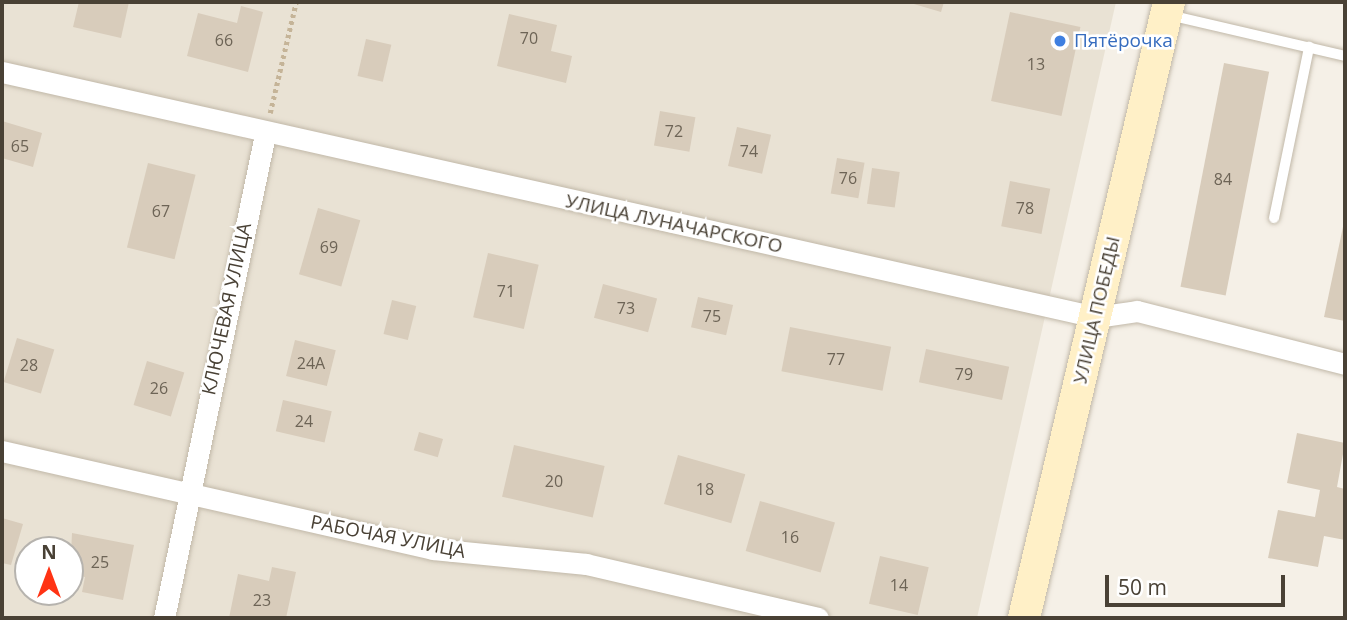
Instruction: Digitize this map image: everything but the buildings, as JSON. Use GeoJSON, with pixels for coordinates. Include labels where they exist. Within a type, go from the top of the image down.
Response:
{"type":"FeatureCollection","features":[{"type":"Feature","properties":{"kind":"main road","name":"УЛИЦА ПОБЕДЫ"},"geometry":{"type":"LineString","coordinates":[[1024,618],[1168,8]]}},
{"type":"Feature","properties":{"kind":"street","name":"УЛИЦА ЛУНАЧАРСКОГО"},"geometry":{"type":"LineString","coordinates":[[2,72],[265,134],[1096,317],[1137,311],[1345,364]]}},
{"type":"Feature","properties":{"kind":"street","name":"КЛЮЧЕВАЯ УЛИЦА"},"geometry":{"type":"LineString","coordinates":[[164,618],[187,496],[265,134]]}},
{"type":"Feature","properties":{"kind":"street","name":"РАБОЧАЯ УЛИЦА"},"geometry":{"type":"LineString","coordinates":[[2,452],[187,496],[433,549],[586,564],[818,618]]}},
{"type":"Feature","properties":{"kind":"lane"},"geometry":{"type":"LineString","coordinates":[[1168,8],[1345,56]]}},
{"type":"Feature","properties":{"kind":"lane"},"geometry":{"type":"LineString","coordinates":[[1274,218],[1309,47]]}},
{"type":"Feature","properties":{"kind":"path"},"geometry":{"type":"LineString","coordinates":[[265,134],[296,2]]}},
{"type":"Feature","properties":{"kind":"shaded area"},"geometry":{"type":"Polygon","coordinates":[[[2,2],[1116,2],[977,618],[2,618],[2,2]]]}},
{"type":"Feature","properties":{"kind":"place","name":"Пятёрочка"},"geometry":{"type":"Point","coordinates":[1060,41]}}]}
